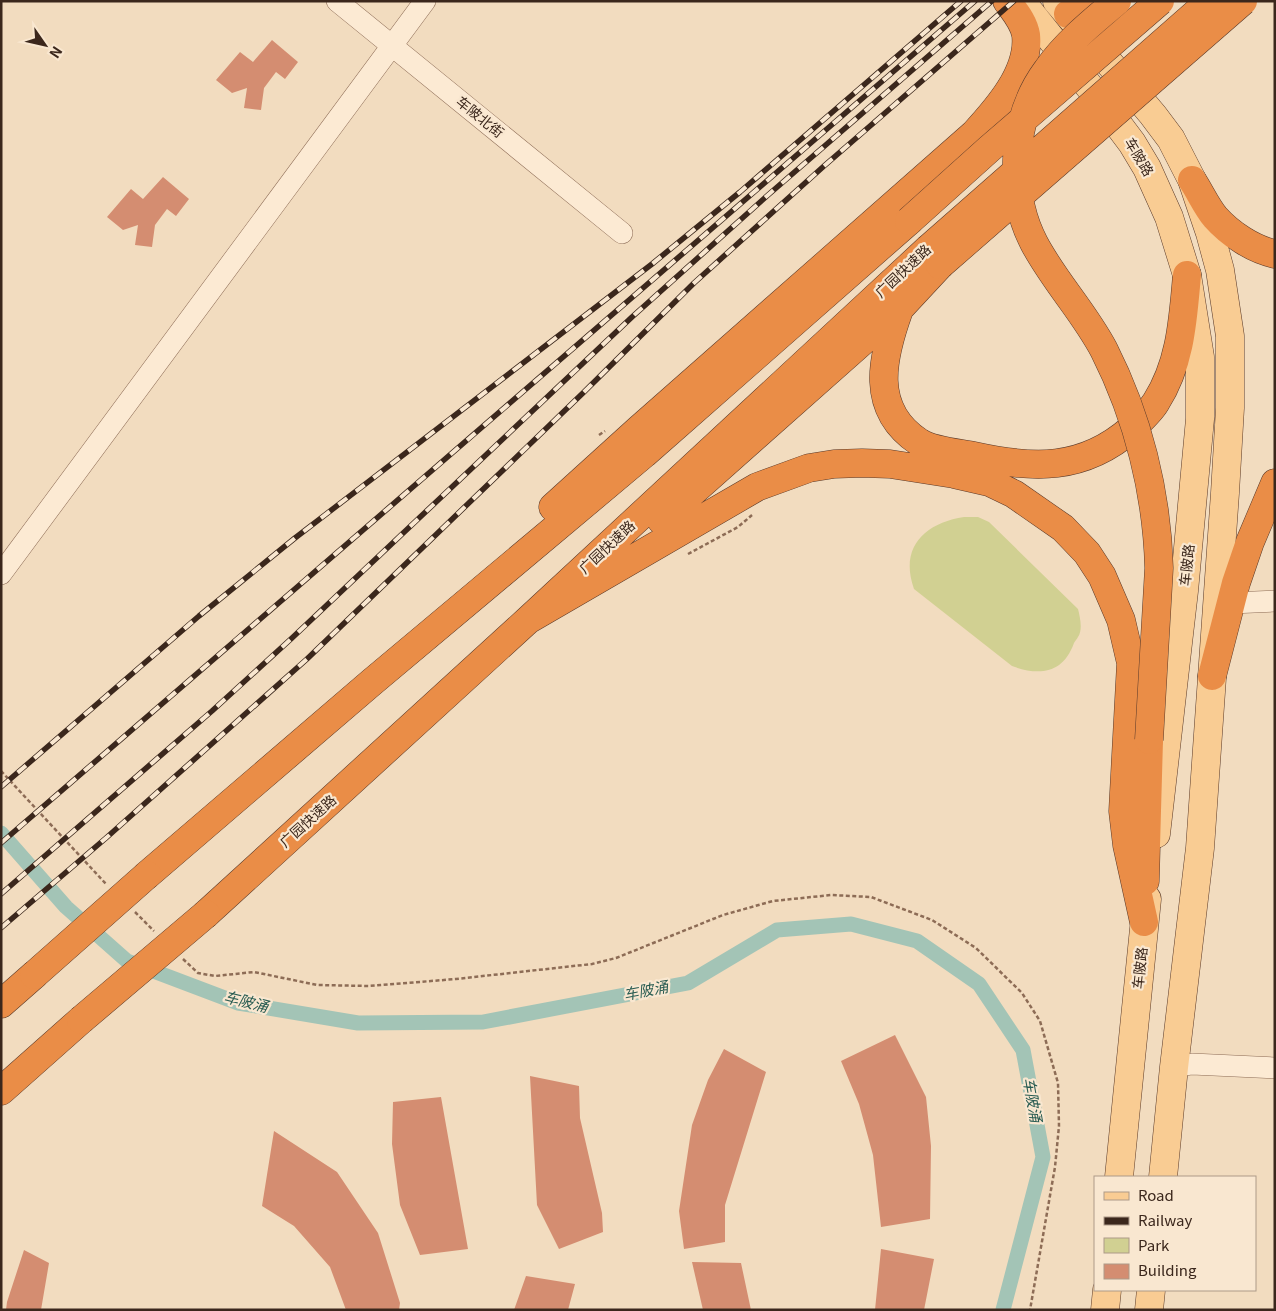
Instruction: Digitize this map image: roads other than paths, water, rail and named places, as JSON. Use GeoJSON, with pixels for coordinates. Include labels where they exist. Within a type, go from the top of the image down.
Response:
{"type":"FeatureCollection","features":[{"type":"Feature","properties":{"kind":"highway"},"geometry":{"type":"LineString","coordinates":[[1007,1],[1020,20],[1026,34],[1026,52],[1011,88]]}},
{"type":"Feature","properties":{"kind":"highway"},"geometry":{"type":"LineString","coordinates":[[1117,1],[1064,49],[1046,71],[1029,102],[1020,131],[1017,186],[1024,216],[1033,240],[1046,263],[1077,305],[1104,350],[1128,403],[1141,445],[1155,520],[1159,545],[1159,568],[1149,740],[1144,922]]}},
{"type":"Feature","properties":{"kind":"highway"},"geometry":{"type":"LineString","coordinates":[[1,1004],[147,875],[372,682],[644,454],[909,222],[989,149],[1160,1]]}},
{"type":"Feature","properties":{"kind":"highway","name":"广园快速路"},"geometry":{"type":"LineString","coordinates":[[1,1091],[206,914],[528,620],[934,257],[1210,1]]}},
{"type":"Feature","properties":{"kind":"highway"},"geometry":{"type":"LineString","coordinates":[[528,620],[628,548],[670,513],[900,308],[934,257],[1244,1]]}},
{"type":"Feature","properties":{"kind":"highway"},"geometry":{"type":"LineString","coordinates":[[372,682],[529,529],[646,423],[974,134],[997,109],[1047,34]]}},
{"type":"Feature","properties":{"kind":"highway"},"geometry":{"type":"LineString","coordinates":[[1192,180],[1215,216],[1228,230],[1247,243],[1275,254]]}},
{"type":"Feature","properties":{"kind":"highway"},"geometry":{"type":"LineString","coordinates":[[900,308],[886,352],[882,379],[886,398],[894,418],[905,430],[920,443],[941,450],[1018,464],[1060,464],[1096,452],[1118,440],[1141,420],[1156,402],[1176,360],[1181,337],[1187,274]]}},
{"type":"Feature","properties":{"kind":"highway"},"geometry":{"type":"LineString","coordinates":[[528,620],[757,487],[809,468],[834,464],[890,464],[989,482],[1014,494],[1063,528],[1087,553],[1102,576],[1121,620],[1131,663],[1123,811],[1127,845],[1144,922]]}},
{"type":"Feature","properties":{"kind":"highway"},"geometry":{"type":"LineString","coordinates":[[1212,676],[1231,603],[1250,542],[1275,484]]}},
{"type":"Feature","properties":{"kind":"main road","name":"车陂路"},"geometry":{"type":"LineString","coordinates":[[1021,1],[1132,143],[1147,168],[1169,217],[1187,274],[1200,357],[1200,419],[1185,582],[1163,783],[1144,922],[1119,1176]]}},
{"type":"Feature","properties":{"kind":"main road"},"geometry":{"type":"LineString","coordinates":[[1047,34],[1070,6],[1171,139],[1192,180],[1210,232],[1220,270],[1230,336],[1230,408],[1200,848],[1163,1176]]}},
{"type":"Feature","properties":{"kind":"main road"},"geometry":{"type":"LineString","coordinates":[[1106,1310],[1108,1291]]}},
{"type":"Feature","properties":{"kind":"main road"},"geometry":{"type":"LineString","coordinates":[[1149,1310],[1151,1291]]}},
{"type":"Feature","properties":{"kind":"street","name":"车陂北街"},"geometry":{"type":"LineString","coordinates":[[337,1],[622,233]]}},
{"type":"Feature","properties":{"kind":"street"},"geometry":{"type":"LineString","coordinates":[[1,574],[425,1]]}},
{"type":"Feature","properties":{"kind":"street"},"geometry":{"type":"LineString","coordinates":[[1231,603],[1275,600]]}},
{"type":"Feature","properties":{"kind":"street"},"geometry":{"type":"LineString","coordinates":[[1174,1067],[1192,1064],[1275,1068]]}},
{"type":"Feature","properties":{"kind":"waterway","name":"车陂涌"},"geometry":{"type":"LineString","coordinates":[[1,833],[66,907],[127,961],[238,1003],[358,1023],[483,1022],[688,983],[777,930],[851,924],[917,941],[979,984],[1023,1050],[1043,1157],[1003,1310]]}},
{"type":"Feature","properties":{"kind":"railway"},"geometry":{"type":"LineString","coordinates":[[1,787],[199,616],[295,538],[652,264],[740,192],[961,1]]}},
{"type":"Feature","properties":{"kind":"railway"},"geometry":{"type":"LineString","coordinates":[[1,843],[975,1]]}},
{"type":"Feature","properties":{"kind":"railway"},"geometry":{"type":"LineString","coordinates":[[1,894],[212,711],[292,638],[632,317],[768,195],[992,1]]}},
{"type":"Feature","properties":{"kind":"railway"},"geometry":{"type":"LineString","coordinates":[[1,928],[106,838],[307,659],[584,392],[694,283],[824,166],[1014,1]]}}]}
